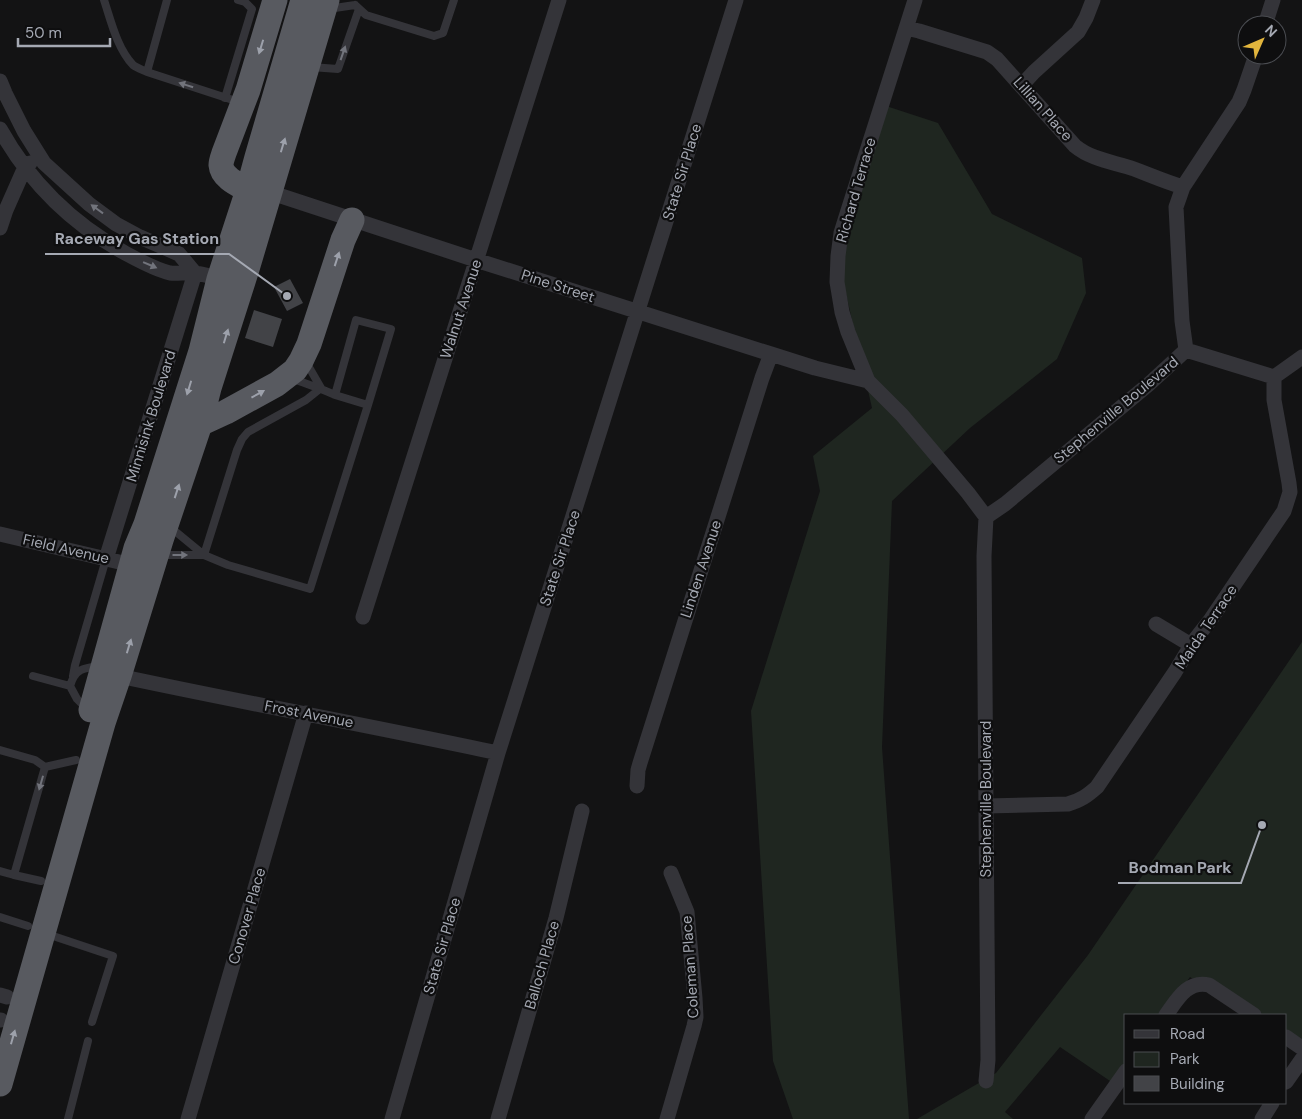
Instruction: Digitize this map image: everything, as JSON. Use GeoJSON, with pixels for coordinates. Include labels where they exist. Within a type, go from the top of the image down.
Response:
{"type":"FeatureCollection","features":[{"type":"Feature","properties":{"kind":"highway"},"geometry":{"type":"LineString","coordinates":[[259,191],[233,182],[221,168],[221,163],[234,101],[275,0]]}},
{"type":"Feature","properties":{"kind":"highway"},"geometry":{"type":"LineString","coordinates":[[1,1011],[35,929],[104,723],[136,548],[146,524],[200,351],[219,279],[259,191],[307,67],[318,3]]}},
{"type":"Feature","properties":{"kind":"highway"},"geometry":{"type":"LineString","coordinates":[[0,1084],[35,929],[41,881],[76,760],[90,713],[112,671],[156,555],[200,424],[259,191],[257,157],[318,3]]}},
{"type":"Feature","properties":{"kind":"highway"},"geometry":{"type":"LineString","coordinates":[[200,424],[277,384],[295,370],[309,344],[343,240],[352,220]]}},
{"type":"Feature","properties":{"kind":"street","name":"Walnut Avenue"},"geometry":{"type":"LineString","coordinates":[[363,617],[558,0]]}},
{"type":"Feature","properties":{"kind":"street","name":"State Sir Place"},"geometry":{"type":"LineString","coordinates":[[392,1119],[498,753],[736,0]]}},
{"type":"Feature","properties":{"kind":"street","name":"Richard Terrace"},"geometry":{"type":"LineString","coordinates":[[868,381],[842,312],[837,282],[838,256],[841,233],[915,0]]}},
{"type":"Feature","properties":{"kind":"street"},"geometry":{"type":"LineString","coordinates":[[1022,85],[1078,32],[1093,0]]}},
{"type":"Feature","properties":{"kind":"street"},"geometry":{"type":"LineString","coordinates":[[1269,15],[1274,0]]}},
{"type":"Feature","properties":{"kind":"street","name":"Lillian Place"},"geometry":{"type":"LineString","coordinates":[[906,28],[987,52],[998,59],[1075,146],[1083,152],[1166,182],[1183,186]]}},
{"type":"Feature","properties":{"kind":"street","name":"Stephenville Boulevard"},"geometry":{"type":"LineString","coordinates":[[986,1081],[988,1060],[984,556],[986,517],[1005,504],[1149,384],[1186,350],[1182,321],[1176,208],[1183,186],[1239,102],[1253,65]]}},
{"type":"Feature","properties":{"kind":"street"},"geometry":{"type":"LineString","coordinates":[[0,81],[4,93],[20,123],[44,163],[89,204],[116,224],[140,237],[180,254],[195,273]]}},
{"type":"Feature","properties":{"kind":"street"},"geometry":{"type":"LineString","coordinates":[[0,129],[30,176],[62,208],[110,245],[134,258],[171,273],[195,273],[219,279]]}},
{"type":"Feature","properties":{"kind":"street"},"geometry":{"type":"LineString","coordinates":[[0,228],[25,167],[39,155]]}},
{"type":"Feature","properties":{"kind":"street","name":"Pine Street"},"geometry":{"type":"LineString","coordinates":[[259,191],[815,368],[868,381]]}},
{"type":"Feature","properties":{"kind":"street","name":"Minnisink Boulevard"},"geometry":{"type":"LineString","coordinates":[[106,559],[195,273]]}},
{"type":"Feature","properties":{"kind":"street"},"geometry":{"type":"LineString","coordinates":[[1186,350],[1274,377],[1302,357]]}},
{"type":"Feature","properties":{"kind":"street","name":"Linden Avenue"},"geometry":{"type":"LineString","coordinates":[[638,786],[638,770],[654,716],[771,354]]}},
{"type":"Feature","properties":{"kind":"street","name":"Maida Terrace"},"geometry":{"type":"LineString","coordinates":[[986,806],[1068,804],[1085,798],[1097,787],[1284,511],[1290,492],[1274,400],[1274,377]]}},
{"type":"Feature","properties":{"kind":"street"},"geometry":{"type":"LineString","coordinates":[[868,381],[902,414],[986,517]]}},
{"type":"Feature","properties":{"kind":"street","name":"Field Avenue"},"geometry":{"type":"LineString","coordinates":[[0,534],[132,565]]}},
{"type":"Feature","properties":{"kind":"street"},"geometry":{"type":"LineString","coordinates":[[1156,624],[1192,645]]}},
{"type":"Feature","properties":{"kind":"street","name":"Frost Avenue"},"geometry":{"type":"LineString","coordinates":[[112,671],[204,694],[498,753]]}},
{"type":"Feature","properties":{"kind":"street","name":"Conover Place"},"geometry":{"type":"LineString","coordinates":[[188,1119],[306,714]]}},
{"type":"Feature","properties":{"kind":"street","name":"Balloch Place"},"geometry":{"type":"LineString","coordinates":[[498,1119],[556,918],[582,811]]}},
{"type":"Feature","properties":{"kind":"street","name":"Coleman Place"},"geometry":{"type":"LineString","coordinates":[[667,1119],[696,1017],[687,912],[671,873]]}},
{"type":"Feature","properties":{"kind":"street"},"geometry":{"type":"LineString","coordinates":[[1167,1014],[1188,988],[1202,983],[1209,985],[1252,1014]]}},
{"type":"Feature","properties":{"kind":"street"},"geometry":{"type":"LineString","coordinates":[[1287,1038],[1302,1048]]}},
{"type":"Feature","properties":{"kind":"street"},"geometry":{"type":"LineString","coordinates":[[1287,1081],[1302,1059]]}},
{"type":"Feature","properties":{"kind":"street"},"geometry":{"type":"LineString","coordinates":[[1092,1119],[1124,1075]]}},
{"type":"Feature","properties":{"kind":"street"},"geometry":{"type":"LineString","coordinates":[[1262,1119],[1271,1104]]}},
{"type":"Feature","properties":{"kind":"lane"},"geometry":{"type":"LineString","coordinates":[[104,0],[120,44],[125,54],[135,66],[147,72],[234,101],[252,9],[245,2],[238,0]]}},
{"type":"Feature","properties":{"kind":"lane"},"geometry":{"type":"LineString","coordinates":[[147,72],[167,0]]}},
{"type":"Feature","properties":{"kind":"lane"},"geometry":{"type":"LineString","coordinates":[[318,3],[357,4],[366,15],[434,36],[442,34],[454,0]]}},
{"type":"Feature","properties":{"kind":"lane"},"geometry":{"type":"LineString","coordinates":[[307,67],[338,69],[357,4]]}},
{"type":"Feature","properties":{"kind":"lane"},"geometry":{"type":"LineString","coordinates":[[166,524],[204,555],[228,565],[310,590],[391,329],[356,320],[335,395]]}},
{"type":"Feature","properties":{"kind":"lane"},"geometry":{"type":"LineString","coordinates":[[303,357],[321,388]]}},
{"type":"Feature","properties":{"kind":"lane"},"geometry":{"type":"LineString","coordinates":[[287,376],[368,406]]}},
{"type":"Feature","properties":{"kind":"lane"},"geometry":{"type":"LineString","coordinates":[[204,555],[242,439],[248,432],[306,400],[321,388]]}},
{"type":"Feature","properties":{"kind":"lane"},"geometry":{"type":"LineString","coordinates":[[156,555],[204,555]]}},
{"type":"Feature","properties":{"kind":"lane"},"geometry":{"type":"LineString","coordinates":[[90,713],[77,699],[70,686],[106,559]]}},
{"type":"Feature","properties":{"kind":"lane"},"geometry":{"type":"LineString","coordinates":[[73,676],[83,668],[112,671]]}},
{"type":"Feature","properties":{"kind":"lane"},"geometry":{"type":"LineString","coordinates":[[33,676],[70,686]]}},
{"type":"Feature","properties":{"kind":"lane"},"geometry":{"type":"LineString","coordinates":[[0,750],[35,760],[45,767],[76,760]]}},
{"type":"Feature","properties":{"kind":"lane"},"geometry":{"type":"LineString","coordinates":[[14,874],[45,767]]}},
{"type":"Feature","properties":{"kind":"lane"},"geometry":{"type":"LineString","coordinates":[[0,871],[41,881]]}},
{"type":"Feature","properties":{"kind":"lane"},"geometry":{"type":"LineString","coordinates":[[0,916],[113,956],[92,1022]]}},
{"type":"Feature","properties":{"kind":"lane"},"geometry":{"type":"LineString","coordinates":[[68,1119],[88,1041]]}},
{"type":"Feature","properties":{"kind":"green space"},"geometry":{"type":"Polygon","coordinates":[[[883,105],[938,123],[992,214],[1082,258],[1086,293],[1057,359],[970,428],[892,501],[882,747],[909,1119],[793,1119],[773,1061],[751,711],[820,491],[813,456],[872,408],[840,267],[883,105]]]}},
{"type":"Feature","properties":{"kind":"green space"},"geometry":{"type":"Polygon","coordinates":[[[1302,642],[1302,1051],[1287,1041],[1287,1014],[1246,1014],[1190,977],[1164,1014],[1124,1014],[1124,1069],[1113,1083],[1060,1047],[1005,1112],[1013,1119],[917,1119],[996,1073],[1088,955],[1302,642]]]}},
{"type":"Feature","properties":{"kind":"building"},"geometry":{"type":"Polygon","coordinates":[[[290,279],[303,303],[287,311],[274,287],[290,279]]]}},
{"type":"Feature","properties":{"kind":"building"},"geometry":{"type":"Polygon","coordinates":[[[254,310],[282,319],[273,347],[245,338],[254,310]]]}},
{"type":"Feature","properties":{"kind":"place","name":"Raceway Gas Station"},"geometry":{"type":"Point","coordinates":[287,296]}},
{"type":"Feature","properties":{"kind":"place","name":"Bodman Park"},"geometry":{"type":"Point","coordinates":[1262,825]}}]}
